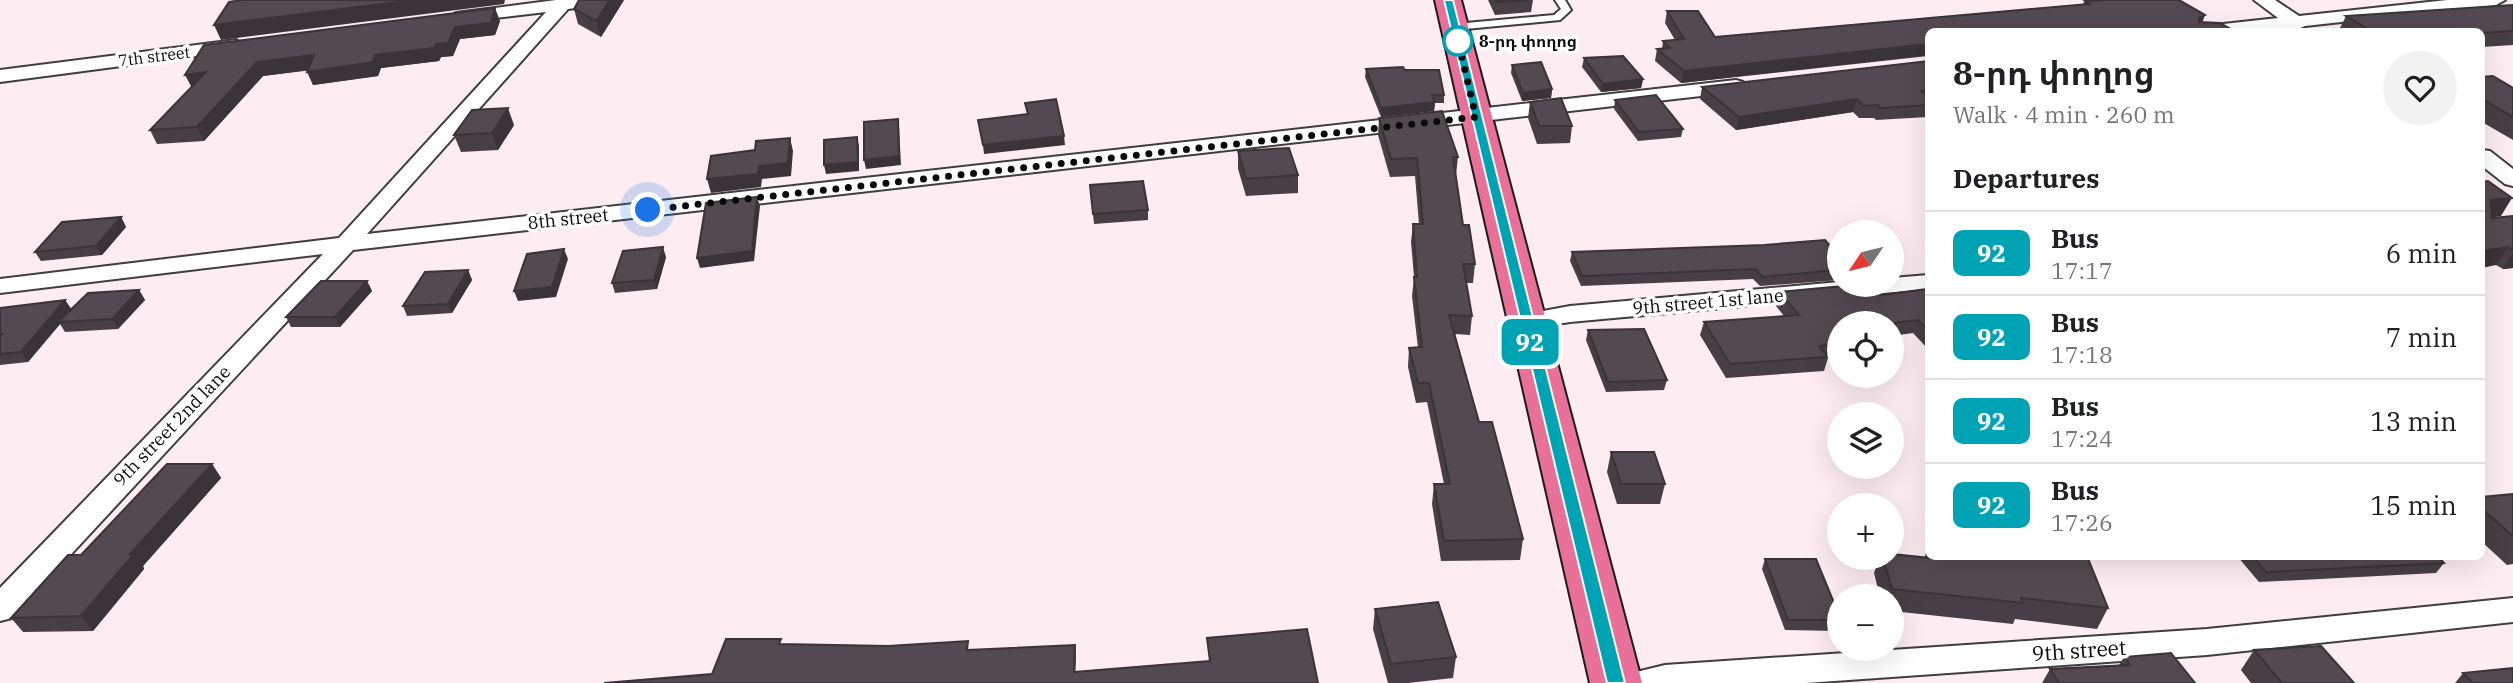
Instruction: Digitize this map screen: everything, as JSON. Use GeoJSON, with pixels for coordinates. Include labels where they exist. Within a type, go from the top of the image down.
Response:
{"type":"FeatureCollection","features":[{"type":"Feature","properties":{"kind":"main road"},"geometry":{"type":"LineString","coordinates":[[1452,14],[1525,321],[1616,683]]}},
{"type":"Feature","properties":{"kind":"street"},"geometry":{"type":"LineString","coordinates":[[439,20],[599,0]]}},
{"type":"Feature","properties":{"kind":"street"},"geometry":{"type":"LineString","coordinates":[[2263,0],[2301,26]]}},
{"type":"Feature","properties":{"kind":"street"},"geometry":{"type":"LineString","coordinates":[[2269,28],[2496,0]]}},
{"type":"Feature","properties":{"kind":"street","name":"9th street 2nd lane"},"geometry":{"type":"LineString","coordinates":[[0,609],[346,244],[563,5]]}},
{"type":"Feature","properties":{"kind":"street","name":"7th street"},"geometry":{"type":"LineString","coordinates":[[0,76],[261,43]]}},
{"type":"Feature","properties":{"kind":"street","name":"8th street"},"geometry":{"type":"LineString","coordinates":[[0,286],[346,244],[1752,85]]}},
{"type":"Feature","properties":{"kind":"street"},"geometry":{"type":"LineString","coordinates":[[2485,158],[2513,179]]}},
{"type":"Feature","properties":{"kind":"street","name":"9th street 1st lane"},"geometry":{"type":"LineString","coordinates":[[1904,284],[1925,282]]}},
{"type":"Feature","properties":{"kind":"street","name":"9th street 1st lane"},"geometry":{"type":"LineString","coordinates":[[1525,321],[1570,314],[1827,291]]}},
{"type":"Feature","properties":{"kind":"street","name":"9th street"},"geometry":{"type":"LineString","coordinates":[[1644,683],[1679,678],[2207,642],[2513,610]]}},
{"type":"Feature","properties":{"kind":"lane"},"geometry":{"type":"LineString","coordinates":[[1452,14],[1557,18],[1566,10],[1560,0]]}},
{"type":"Feature","properties":{"kind":"building"},"geometry":{"type":"Polygon","coordinates":[[[415,0],[214,25],[229,2],[415,0]]]}},
{"type":"Feature","properties":{"kind":"building"},"geometry":{"type":"Polygon","coordinates":[[[579,0],[610,0],[596,21],[574,9],[579,0]]]}},
{"type":"Feature","properties":{"kind":"building"},"geometry":{"type":"Polygon","coordinates":[[[1495,0],[1528,0],[1496,2],[1495,0]]]}},
{"type":"Feature","properties":{"kind":"building"},"geometry":{"type":"Polygon","coordinates":[[[2179,0],[2205,15],[2199,18],[2199,22],[2220,23],[2229,28],[1925,28],[1925,44],[1684,71],[1657,49],[1670,48],[1663,41],[1684,39],[1667,11],[1698,11],[1715,37],[2089,4],[2085,1],[2179,0]]]}},
{"type":"Feature","properties":{"kind":"building"},"geometry":{"type":"Polygon","coordinates":[[[2513,5],[2513,31],[2485,33],[2485,28],[2366,28],[2346,16],[2513,5]]]}},
{"type":"Feature","properties":{"kind":"building"},"geometry":{"type":"Polygon","coordinates":[[[495,8],[491,23],[455,27],[448,43],[436,44],[434,48],[375,55],[373,62],[307,72],[314,55],[257,62],[197,127],[150,130],[206,72],[185,75],[204,45],[495,8]]]}},
{"type":"Feature","properties":{"kind":"building"},"geometry":{"type":"Polygon","coordinates":[[[1623,56],[1643,79],[1603,84],[1584,58],[1623,56]]]}},
{"type":"Feature","properties":{"kind":"building"},"geometry":{"type":"Polygon","coordinates":[[[1925,61],[1925,90],[1922,91],[1925,94],[1925,105],[1880,108],[1878,105],[1863,106],[1857,99],[1739,117],[1702,87],[1925,61]]]}},
{"type":"Feature","properties":{"kind":"building"},"geometry":{"type":"Polygon","coordinates":[[[1541,62],[1552,89],[1523,93],[1512,65],[1541,62]]]}},
{"type":"Feature","properties":{"kind":"building"},"geometry":{"type":"Polygon","coordinates":[[[1403,67],[1405,70],[1439,70],[1444,95],[1432,95],[1435,102],[1381,108],[1366,69],[1403,67]]]}},
{"type":"Feature","properties":{"kind":"building"},"geometry":{"type":"Polygon","coordinates":[[[2493,76],[2513,88],[2513,117],[2485,101],[2485,77],[2493,76]]]}},
{"type":"Feature","properties":{"kind":"building"},"geometry":{"type":"Polygon","coordinates":[[[1656,95],[1683,129],[1639,132],[1615,100],[1656,95]]]}},
{"type":"Feature","properties":{"kind":"building"},"geometry":{"type":"Polygon","coordinates":[[[1561,98],[1572,126],[1539,126],[1530,102],[1561,98]]]}},
{"type":"Feature","properties":{"kind":"building"},"geometry":{"type":"Polygon","coordinates":[[[1056,99],[1064,136],[983,145],[978,120],[1028,114],[1025,103],[1056,99]]]}},
{"type":"Feature","properties":{"kind":"building"},"geometry":{"type":"Polygon","coordinates":[[[508,108],[492,133],[454,135],[472,110],[508,108]]]}},
{"type":"Feature","properties":{"kind":"building"},"geometry":{"type":"Polygon","coordinates":[[[1442,111],[1458,157],[1453,157],[1463,225],[1469,225],[1475,264],[1463,264],[1472,316],[1449,315],[1479,422],[1492,422],[1523,539],[1444,541],[1434,484],[1450,484],[1429,383],[1418,383],[1409,348],[1422,347],[1414,277],[1417,277],[1413,224],[1423,224],[1417,158],[1391,159],[1379,118],[1442,111]]]}},
{"type":"Feature","properties":{"kind":"building"},"geometry":{"type":"Polygon","coordinates":[[[898,119],[899,156],[864,160],[864,122],[898,119]]]}},
{"type":"Feature","properties":{"kind":"building"},"geometry":{"type":"Polygon","coordinates":[[[857,137],[858,162],[824,165],[824,140],[857,137]]]}},
{"type":"Feature","properties":{"kind":"building"},"geometry":{"type":"Polygon","coordinates":[[[790,138],[788,163],[759,166],[758,174],[707,179],[711,156],[755,150],[756,141],[790,138]]]}},
{"type":"Feature","properties":{"kind":"building"},"geometry":{"type":"Polygon","coordinates":[[[1289,148],[1298,175],[1246,179],[1238,151],[1289,148]]]}},
{"type":"Feature","properties":{"kind":"building"},"geometry":{"type":"Polygon","coordinates":[[[1143,181],[1148,210],[1093,214],[1090,185],[1143,181]]]}},
{"type":"Feature","properties":{"kind":"building"},"geometry":{"type":"Polygon","coordinates":[[[2485,182],[2512,198],[2491,200],[2492,218],[2513,216],[2513,250],[2508,247],[2485,251],[2485,182]]]}},
{"type":"Feature","properties":{"kind":"building"},"geometry":{"type":"Polygon","coordinates":[[[757,197],[752,251],[697,258],[706,203],[757,197]]]}},
{"type":"Feature","properties":{"kind":"building"},"geometry":{"type":"Polygon","coordinates":[[[121,217],[96,246],[35,252],[62,222],[121,217]]]}},
{"type":"Feature","properties":{"kind":"building"},"geometry":{"type":"Polygon","coordinates":[[[1825,240],[1827,271],[1762,277],[1756,269],[1582,276],[1572,252],[1764,245],[1825,240]]]}},
{"type":"Feature","properties":{"kind":"building"},"geometry":{"type":"Polygon","coordinates":[[[663,247],[654,280],[612,283],[623,251],[663,247]]]}},
{"type":"Feature","properties":{"kind":"building"},"geometry":{"type":"Polygon","coordinates":[[[564,249],[552,287],[514,291],[527,254],[564,249]]]}},
{"type":"Feature","properties":{"kind":"building"},"geometry":{"type":"Polygon","coordinates":[[[468,270],[448,304],[403,306],[425,272],[468,270]]]}},
{"type":"Feature","properties":{"kind":"building"},"geometry":{"type":"Polygon","coordinates":[[[321,281],[367,281],[335,317],[286,317],[321,281]]]}},
{"type":"Feature","properties":{"kind":"building"},"geometry":{"type":"Polygon","coordinates":[[[1827,288],[1827,298],[1904,298],[1904,292],[1925,289],[1925,327],[1918,320],[1904,322],[1904,311],[1827,311],[1827,345],[1819,346],[1827,357],[1730,364],[1704,322],[1799,315],[1779,292],[1827,288]]]}},
{"type":"Feature","properties":{"kind":"building"},"geometry":{"type":"Polygon","coordinates":[[[139,290],[112,319],[58,322],[88,293],[139,290]]]}},
{"type":"Feature","properties":{"kind":"building"},"geometry":{"type":"Polygon","coordinates":[[[65,300],[21,352],[0,354],[0,308],[65,300]]]}},
{"type":"Feature","properties":{"kind":"building"},"geometry":{"type":"Polygon","coordinates":[[[1644,329],[1667,380],[1608,382],[1588,330],[1644,329]]]}},
{"type":"Feature","properties":{"kind":"building"},"geometry":{"type":"Polygon","coordinates":[[[1611,452],[1654,452],[1665,484],[1621,484],[1611,452]]]}},
{"type":"Feature","properties":{"kind":"building"},"geometry":{"type":"Polygon","coordinates":[[[167,464],[212,464],[130,554],[134,554],[81,616],[11,618],[68,555],[81,555],[167,464]]]}},
{"type":"Feature","properties":{"kind":"building"},"geometry":{"type":"Polygon","coordinates":[[[2513,494],[2513,536],[2485,512],[2485,497],[2513,494]]]}},
{"type":"Feature","properties":{"kind":"building"},"geometry":{"type":"Polygon","coordinates":[[[1904,555],[1925,557],[1925,560],[2089,560],[2108,608],[2021,598],[2023,603],[1904,590],[1904,584],[1891,584],[1886,570],[1904,570],[1904,555]]]}},
{"type":"Feature","properties":{"kind":"building"},"geometry":{"type":"Polygon","coordinates":[[[1765,559],[1816,559],[1827,586],[1827,620],[1788,620],[1765,559]]]}},
{"type":"Feature","properties":{"kind":"building"},"geometry":{"type":"Polygon","coordinates":[[[2256,560],[2441,560],[2444,563],[2266,572],[2256,560]]]}},
{"type":"Feature","properties":{"kind":"building"},"geometry":{"type":"Polygon","coordinates":[[[1438,602],[1456,657],[1391,664],[1375,609],[1438,602]]]}},
{"type":"Feature","properties":{"kind":"building"},"geometry":{"type":"Polygon","coordinates":[[[1307,629],[1318,683],[604,683],[712,674],[726,639],[781,639],[779,644],[888,646],[968,641],[967,650],[1075,645],[1074,672],[1210,661],[1207,638],[1307,629]]]}},
{"type":"Feature","properties":{"kind":"building"},"geometry":{"type":"Polygon","coordinates":[[[2321,646],[2354,683],[2282,683],[2254,650],[2321,646]]]}},
{"type":"Feature","properties":{"kind":"building"},"geometry":{"type":"Polygon","coordinates":[[[2171,653],[2195,683],[2059,683],[2050,669],[2130,665],[2124,657],[2171,653]]]}},
{"type":"Feature","properties":{"kind":"building"},"geometry":{"type":"Polygon","coordinates":[[[2513,668],[2513,683],[2473,683],[2463,673],[2513,668]]]}},
{"type":"Feature","properties":{"kind":"bus line","name":"92"},"geometry":{"type":"LineString","coordinates":[[1448,0],[1616,683]]}},
{"type":"Feature","properties":{"kind":"place","name":"8-րդ փողոց"},"geometry":{"type":"Point","coordinates":[1458,41]}},
{"type":"Feature","properties":{"kind":"route"},"geometry":{"type":"LineString","coordinates":[[648,210],[1476,117],[1458,41]]}}]}
